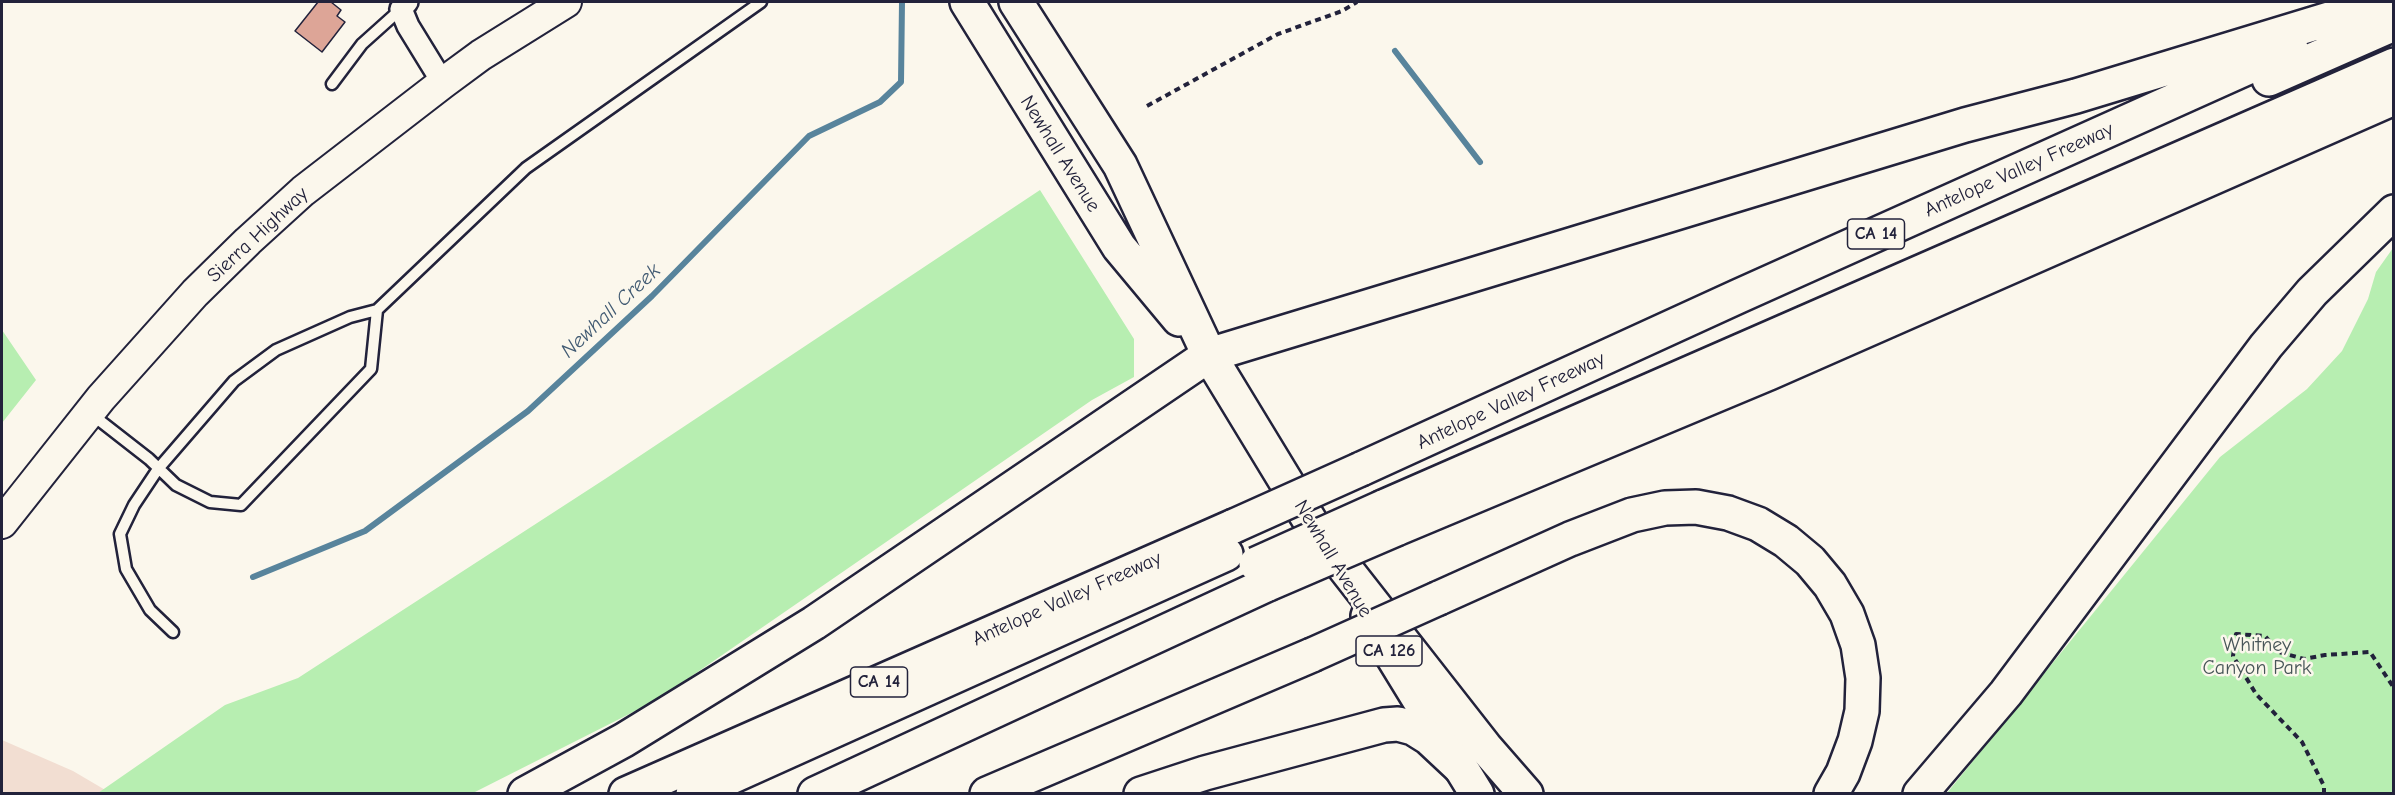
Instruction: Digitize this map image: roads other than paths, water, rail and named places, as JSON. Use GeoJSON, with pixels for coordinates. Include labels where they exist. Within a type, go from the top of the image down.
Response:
{"type":"FeatureCollection","features":[{"type":"Feature","properties":{"kind":"main road","name":"Sierra Highway"},"geometry":{"type":"LineString","coordinates":[[3,517],[89,413],[195,293],[303,191],[481,55],[566,2]]}},
{"type":"Feature","properties":{"kind":"main road","name":"Newhall Avenue"},"geometry":{"type":"LineString","coordinates":[[967,2],[1119,247],[1209,355]]}},
{"type":"Feature","properties":{"kind":"main road","name":"Newhall Avenue"},"geometry":{"type":"LineString","coordinates":[[1016,2],[1120,165],[1209,355],[1468,780]]}},
{"type":"Feature","properties":{"kind":"main road"},"geometry":{"type":"LineString","coordinates":[[525,794],[624,740],[813,623],[1209,355],[1965,125],[2076,96],[2385,2]]}},
{"type":"Feature","properties":{"kind":"main road","name":"Antelope Valley Freeway"},"geometry":{"type":"LineString","coordinates":[[626,794],[1251,555],[1378,498],[1739,296],[2394,2]]}},
{"type":"Feature","properties":{"kind":"main road"},"geometry":{"type":"LineString","coordinates":[[1378,498],[1738,318],[2072,171],[2394,24]]}},
{"type":"Feature","properties":{"kind":"main road"},"geometry":{"type":"LineString","coordinates":[[1378,498],[2394,65]]}},
{"type":"Feature","properties":{"kind":"main road","name":"Antelope Valley Freeway"},"geometry":{"type":"LineString","coordinates":[[815,794],[1251,555],[1378,498],[1770,374],[2394,99]]}},
{"type":"Feature","properties":{"kind":"main road"},"geometry":{"type":"LineString","coordinates":[[1920,794],[2006,693],[2266,346],[2320,284],[2394,212]]}},
{"type":"Feature","properties":{"kind":"main road"},"geometry":{"type":"LineString","coordinates":[[987,794],[1312,655],[1570,539],[1632,515],[1665,508],[1696,507],[1728,513],[1758,524],[1786,541],[1810,561],[1841,604],[1858,645],[1863,678],[1862,711],[1855,741],[1843,773],[1831,794]]}},
{"type":"Feature","properties":{"kind":"main road"},"geometry":{"type":"LineString","coordinates":[[1318,535],[1485,747],[1526,794]]}},
{"type":"Feature","properties":{"kind":"main road"},"geometry":{"type":"LineString","coordinates":[[693,794],[1251,555]]}},
{"type":"Feature","properties":{"kind":"main road"},"geometry":{"type":"LineString","coordinates":[[743,794],[1251,555]]}},
{"type":"Feature","properties":{"kind":"main road"},"geometry":{"type":"LineString","coordinates":[[1141,794],[1206,773],[1384,725],[1398,724],[1413,728],[1429,738],[1468,780]]}},
{"type":"Feature","properties":{"kind":"street"},"geometry":{"type":"LineString","coordinates":[[404,5],[416,40],[443,83]]}},
{"type":"Feature","properties":{"kind":"lane"},"geometry":{"type":"LineString","coordinates":[[173,632],[150,610],[126,568],[120,534],[134,505],[158,469],[234,381],[276,350],[350,317],[377,310],[526,168],[761,2]]}},
{"type":"Feature","properties":{"kind":"lane"},"geometry":{"type":"LineString","coordinates":[[332,84],[362,44],[404,5]]}},
{"type":"Feature","properties":{"kind":"lane"},"geometry":{"type":"LineString","coordinates":[[89,413],[177,485],[210,502],[241,505],[371,369],[377,310]]}},
{"type":"Feature","properties":{"kind":"waterway","name":"Newhall Creek"},"geometry":{"type":"LineString","coordinates":[[253,577],[365,531],[528,411],[652,296],[809,136],[880,102],[901,82],[902,2]]}},
{"type":"Feature","properties":{"kind":"waterway"},"geometry":{"type":"LineString","coordinates":[[1395,51],[1480,162]]}},
{"type":"Feature","properties":{"kind":"park label","name":"Whitney Canyon Park"},"geometry":{"type":"Point","coordinates":[2257,656]}}]}
